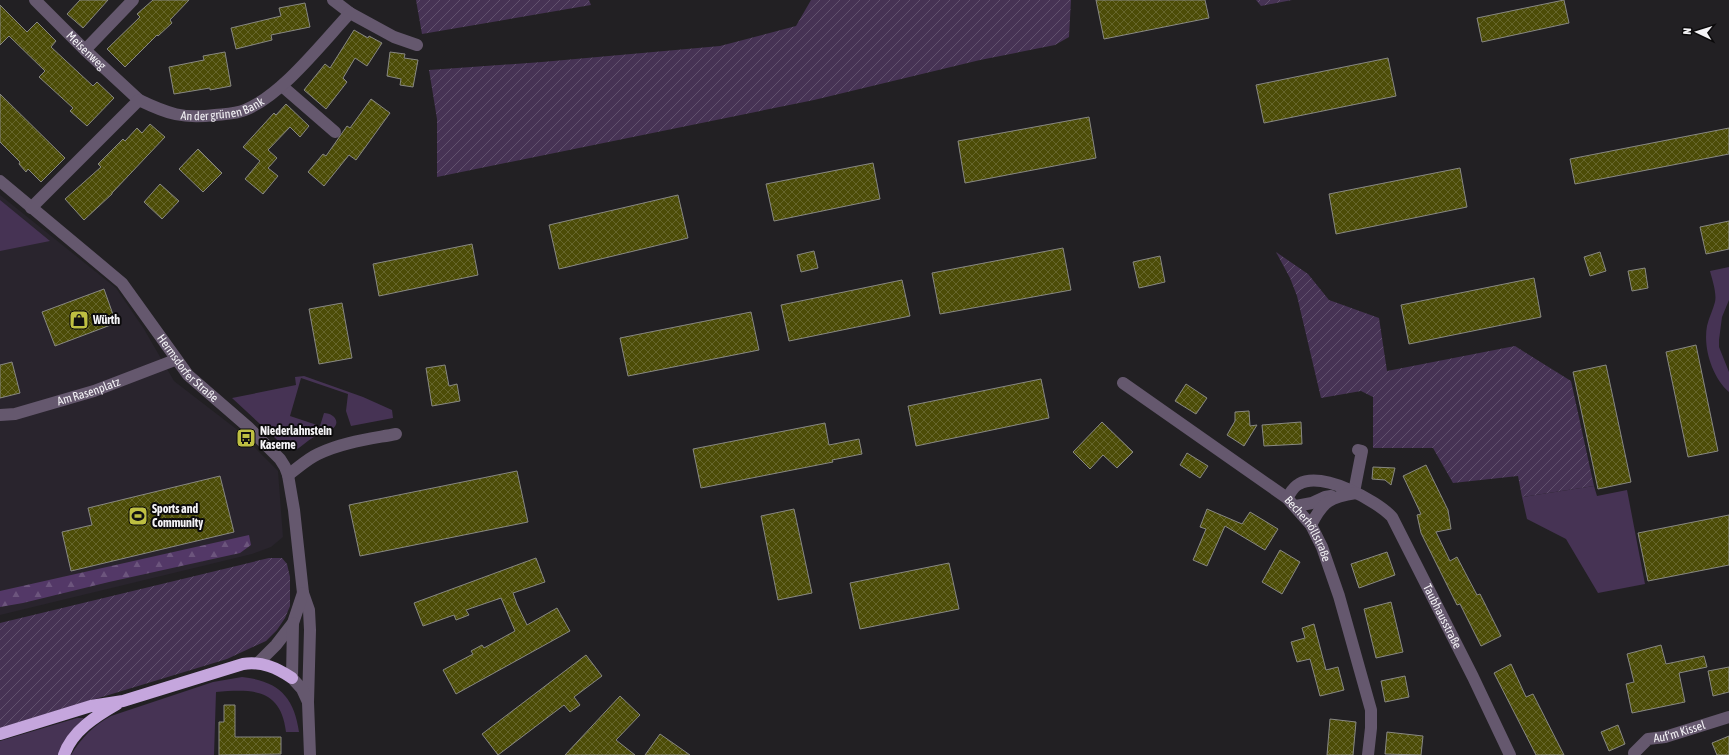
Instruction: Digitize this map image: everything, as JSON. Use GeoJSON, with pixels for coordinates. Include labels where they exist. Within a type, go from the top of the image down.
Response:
{"type":"FeatureCollection","features":[{"type":"Feature","properties":{"kind":"highway"},"geometry":{"type":"LineString","coordinates":[[0,734],[91,706],[123,701],[243,664],[258,663],[279,669],[292,678]]}},
{"type":"Feature","properties":{"kind":"highway"},"geometry":{"type":"LineString","coordinates":[[64,755],[75,736],[94,717],[123,701]]}},
{"type":"Feature","properties":{"kind":"street","name":"Meisenweg"},"geometry":{"type":"LineString","coordinates":[[35,0],[85,50],[139,100]]}},
{"type":"Feature","properties":{"kind":"street"},"geometry":{"type":"LineString","coordinates":[[85,50],[133,0]]}},
{"type":"Feature","properties":{"kind":"street"},"geometry":{"type":"LineString","coordinates":[[333,0],[350,13],[394,37],[416,45]]}},
{"type":"Feature","properties":{"kind":"street","name":"An der grünen Bank"},"geometry":{"type":"LineString","coordinates":[[139,100],[170,113],[192,118],[244,111],[263,101],[282,86],[350,13]]}},
{"type":"Feature","properties":{"kind":"street"},"geometry":{"type":"LineString","coordinates":[[282,86],[336,132]]}},
{"type":"Feature","properties":{"kind":"street"},"geometry":{"type":"LineString","coordinates":[[31,208],[139,100]]}},
{"type":"Feature","properties":{"kind":"street","name":"Hermsdorfer Straße"},"geometry":{"type":"LineString","coordinates":[[0,181],[122,283],[175,360],[195,382],[248,427],[280,459],[288,475],[303,593],[309,610],[310,630],[308,702],[310,755]]}},
{"type":"Feature","properties":{"kind":"street","name":"Am Rasenplatz"},"geometry":{"type":"LineString","coordinates":[[0,415],[15,414],[94,391],[175,360]]}},
{"type":"Feature","properties":{"kind":"street","name":"Becherhöllstraße"},"geometry":{"type":"LineString","coordinates":[[1123,383],[1292,502],[1311,525],[1322,547],[1339,596],[1371,710],[1368,755]]}},
{"type":"Feature","properties":{"kind":"street"},"geometry":{"type":"LineString","coordinates":[[288,475],[306,461],[328,450],[347,443],[396,434]]}},
{"type":"Feature","properties":{"kind":"street"},"geometry":{"type":"LineString","coordinates":[[1292,502],[1312,503],[1325,497],[1355,493],[1362,451],[1358,450]]}},
{"type":"Feature","properties":{"kind":"street","name":"Taubhausstraße"},"geometry":{"type":"LineString","coordinates":[[1292,502],[1293,488],[1300,482],[1316,481],[1334,484],[1355,493],[1377,504],[1392,517],[1473,677],[1510,755]]}},
{"type":"Feature","properties":{"kind":"street"},"geometry":{"type":"LineString","coordinates":[[1311,525],[1319,509],[1337,496]]}},
{"type":"Feature","properties":{"kind":"street","name":"Hermsdorfer Straße"},"geometry":{"type":"LineString","coordinates":[[292,678],[293,623],[303,593]]}},
{"type":"Feature","properties":{"kind":"street","name":"Hermsdorfer Straße"},"geometry":{"type":"LineString","coordinates":[[258,663],[280,641],[293,623]]}},
{"type":"Feature","properties":{"kind":"street","name":"Hermsdorfer Straße"},"geometry":{"type":"LineString","coordinates":[[292,678],[302,659],[310,630]]}},
{"type":"Feature","properties":{"kind":"street"},"geometry":{"type":"LineString","coordinates":[[292,678],[302,689],[308,702]]}},
{"type":"Feature","properties":{"kind":"street","name":"Auf'm Kissel"},"geometry":{"type":"LineString","coordinates":[[1634,753],[1648,739],[1666,737],[1729,717]]}},
{"type":"Feature","properties":{"kind":"shaded area"},"geometry":{"type":"Polygon","coordinates":[[[416,0],[589,0],[591,5],[422,34],[416,0]]]}},
{"type":"Feature","properties":{"kind":"shaded area"},"geometry":{"type":"Polygon","coordinates":[[[811,0],[1071,0],[1069,37],[1055,45],[980,60],[814,100],[437,177],[437,119],[429,70],[542,62],[720,46],[796,26],[811,0]]]}},
{"type":"Feature","properties":{"kind":"shaded area"},"geometry":{"type":"Polygon","coordinates":[[[1256,0],[1292,0],[1261,6],[1256,0]]]}},
{"type":"Feature","properties":{"kind":"shaded area"},"geometry":{"type":"Polygon","coordinates":[[[0,195],[116,288],[144,329],[174,381],[235,428],[278,471],[283,537],[271,547],[252,554],[0,615],[0,195]]]}},
{"type":"Feature","properties":{"kind":"shaded area"},"geometry":{"type":"Polygon","coordinates":[[[0,200],[50,241],[0,251],[0,200]]]}},
{"type":"Feature","properties":{"kind":"shaded area"},"geometry":{"type":"Polygon","coordinates":[[[1276,252],[1308,274],[1329,300],[1379,318],[1387,371],[1515,346],[1571,381],[1594,486],[1522,497],[1518,476],[1453,483],[1433,448],[1373,448],[1373,397],[1361,391],[1321,398],[1297,296],[1290,278],[1276,252]]]}},
{"type":"Feature","properties":{"kind":"shaded area"},"geometry":{"type":"Polygon","coordinates":[[[1729,267],[1729,300],[1722,317],[1719,347],[1729,372],[1729,392],[1723,386],[1710,362],[1706,335],[1715,298],[1714,286],[1710,271],[1729,267]]]}},
{"type":"Feature","properties":{"kind":"shaded area"},"geometry":{"type":"Polygon","coordinates":[[[304,376],[363,397],[392,410],[393,418],[351,426],[346,411],[348,394],[301,378],[290,416],[320,426],[324,413],[327,413],[335,418],[336,424],[330,430],[312,438],[296,450],[287,449],[232,398],[296,385],[295,377],[304,376]]]}},
{"type":"Feature","properties":{"kind":"shaded area"},"geometry":{"type":"Polygon","coordinates":[[[1594,486],[1597,496],[1627,490],[1645,584],[1598,593],[1566,539],[1527,519],[1522,497],[1594,486]]]}},
{"type":"Feature","properties":{"kind":"shaded area"},"geometry":{"type":"Polygon","coordinates":[[[269,558],[282,558],[287,564],[290,577],[290,606],[285,618],[277,630],[266,641],[227,659],[0,728],[0,623],[269,558]]]}},
{"type":"Feature","properties":{"kind":"shaded area"},"geometry":{"type":"Polygon","coordinates":[[[242,677],[265,682],[282,692],[293,709],[297,719],[299,732],[286,732],[283,718],[278,707],[271,699],[263,694],[241,691],[216,692],[214,755],[71,755],[88,732],[111,716],[213,682],[242,677]]]}},
{"type":"Feature","properties":{"kind":"shaded area"},"geometry":{"type":"Polygon","coordinates":[[[77,718],[84,718],[69,734],[59,755],[0,755],[0,741],[77,718]]]}},
{"type":"Feature","properties":{"kind":"green space"},"geometry":{"type":"Polygon","coordinates":[[[249,535],[251,545],[240,553],[0,607],[0,591],[249,535]]]}},
{"type":"Feature","properties":{"kind":"building"},"geometry":{"type":"Polygon","coordinates":[[[80,0],[108,0],[83,28],[67,14],[80,0]]]}},
{"type":"Feature","properties":{"kind":"building"},"geometry":{"type":"Polygon","coordinates":[[[153,0],[189,0],[170,20],[172,23],[158,36],[157,35],[125,67],[107,49],[140,17],[137,14],[153,0]]]}},
{"type":"Feature","properties":{"kind":"building"},"geometry":{"type":"Polygon","coordinates":[[[1096,0],[1205,0],[1209,18],[1104,39],[1096,0]]]}},
{"type":"Feature","properties":{"kind":"building"},"geometry":{"type":"Polygon","coordinates":[[[1564,0],[1569,23],[1482,42],[1477,18],[1564,0]]]}},
{"type":"Feature","properties":{"kind":"building"},"geometry":{"type":"Polygon","coordinates":[[[305,3],[310,27],[271,35],[272,40],[236,49],[231,28],[281,16],[279,8],[305,3]]]}},
{"type":"Feature","properties":{"kind":"building"},"geometry":{"type":"Polygon","coordinates":[[[0,5],[27,32],[37,22],[56,41],[51,47],[93,86],[97,82],[114,98],[87,126],[70,111],[73,108],[39,77],[45,71],[9,36],[0,45],[0,5]]]}},
{"type":"Feature","properties":{"kind":"building"},"geometry":{"type":"Polygon","coordinates":[[[354,30],[368,38],[369,36],[382,43],[367,66],[355,58],[343,78],[347,82],[326,109],[304,90],[325,64],[330,68],[354,30]]]}},
{"type":"Feature","properties":{"kind":"building"},"geometry":{"type":"Polygon","coordinates":[[[225,52],[231,86],[174,94],[169,67],[204,60],[203,56],[225,52]]]}},
{"type":"Feature","properties":{"kind":"building"},"geometry":{"type":"Polygon","coordinates":[[[390,52],[405,54],[404,58],[418,60],[413,87],[400,85],[401,79],[387,76],[390,52]]]}},
{"type":"Feature","properties":{"kind":"building"},"geometry":{"type":"Polygon","coordinates":[[[1388,58],[1396,96],[1264,123],[1256,85],[1388,58]]]}},
{"type":"Feature","properties":{"kind":"building"},"geometry":{"type":"Polygon","coordinates":[[[0,94],[65,158],[41,182],[28,169],[26,172],[19,164],[20,162],[0,142],[0,94]]]}},
{"type":"Feature","properties":{"kind":"building"},"geometry":{"type":"Polygon","coordinates":[[[371,99],[390,113],[356,160],[349,155],[324,186],[308,172],[323,154],[326,156],[347,126],[350,128],[371,99]]]}},
{"type":"Feature","properties":{"kind":"building"},"geometry":{"type":"Polygon","coordinates":[[[286,104],[309,126],[300,137],[290,127],[268,150],[277,158],[268,168],[278,176],[263,194],[245,179],[260,161],[243,147],[274,113],[276,115],[286,104]]]}},
{"type":"Feature","properties":{"kind":"building"},"geometry":{"type":"Polygon","coordinates":[[[1089,117],[1096,158],[965,183],[958,141],[1089,117]]]}},
{"type":"Feature","properties":{"kind":"building"},"geometry":{"type":"Polygon","coordinates":[[[150,124],[165,137],[112,194],[84,220],[65,199],[101,167],[98,164],[123,139],[125,141],[137,128],[142,133],[150,124]]]}},
{"type":"Feature","properties":{"kind":"building"},"geometry":{"type":"Polygon","coordinates":[[[1729,128],[1729,154],[1575,184],[1570,159],[1729,128]]]}},
{"type":"Feature","properties":{"kind":"building"},"geometry":{"type":"Polygon","coordinates":[[[198,149],[222,173],[203,192],[179,169],[198,149]]]}},
{"type":"Feature","properties":{"kind":"building"},"geometry":{"type":"Polygon","coordinates":[[[873,163],[880,199],[774,221],[766,184],[873,163]]]}},
{"type":"Feature","properties":{"kind":"building"},"geometry":{"type":"Polygon","coordinates":[[[1460,168],[1467,207],[1336,234],[1329,194],[1460,168]]]}},
{"type":"Feature","properties":{"kind":"building"},"geometry":{"type":"Polygon","coordinates":[[[160,184],[179,201],[162,219],[144,202],[160,184]]]}},
{"type":"Feature","properties":{"kind":"building"},"geometry":{"type":"Polygon","coordinates":[[[678,195],[688,238],[559,269],[549,225],[678,195]]]}},
{"type":"Feature","properties":{"kind":"building"},"geometry":{"type":"Polygon","coordinates":[[[1729,221],[1729,249],[1706,254],[1700,227],[1729,221]]]}},
{"type":"Feature","properties":{"kind":"building"},"geometry":{"type":"Polygon","coordinates":[[[472,244],[478,275],[379,296],[373,264],[472,244]]]}},
{"type":"Feature","properties":{"kind":"building"},"geometry":{"type":"Polygon","coordinates":[[[1063,248],[1071,290],[940,314],[932,273],[1063,248]]]}},
{"type":"Feature","properties":{"kind":"building"},"geometry":{"type":"Polygon","coordinates":[[[814,251],[818,268],[801,272],[797,255],[814,251]]]}},
{"type":"Feature","properties":{"kind":"building"},"geometry":{"type":"Polygon","coordinates":[[[1600,252],[1606,271],[1590,276],[1584,257],[1600,252]]]}},
{"type":"Feature","properties":{"kind":"building"},"geometry":{"type":"Polygon","coordinates":[[[1160,256],[1165,282],[1139,288],[1133,262],[1160,256]]]}},
{"type":"Feature","properties":{"kind":"building"},"geometry":{"type":"Polygon","coordinates":[[[1645,268],[1648,288],[1632,291],[1628,271],[1645,268]]]}},
{"type":"Feature","properties":{"kind":"building"},"geometry":{"type":"Polygon","coordinates":[[[1534,278],[1541,317],[1409,344],[1401,305],[1534,278]]]}},
{"type":"Feature","properties":{"kind":"building"},"geometry":{"type":"Polygon","coordinates":[[[902,280],[910,316],[789,341],[781,305],[902,280]]]}},
{"type":"Feature","properties":{"kind":"building"},"geometry":{"type":"Polygon","coordinates":[[[104,289],[116,323],[55,346],[42,312],[104,289]]]}},
{"type":"Feature","properties":{"kind":"building"},"geometry":{"type":"Polygon","coordinates":[[[342,303],[352,358],[319,364],[309,309],[342,303]]]}},
{"type":"Feature","properties":{"kind":"building"},"geometry":{"type":"Polygon","coordinates":[[[751,312],[759,350],[628,376],[620,338],[751,312]]]}},
{"type":"Feature","properties":{"kind":"building"},"geometry":{"type":"Polygon","coordinates":[[[1696,345],[1718,451],[1688,457],[1666,352],[1696,345]]]}},
{"type":"Feature","properties":{"kind":"building"},"geometry":{"type":"Polygon","coordinates":[[[12,362],[20,393],[0,398],[0,365],[12,362]]]}},
{"type":"Feature","properties":{"kind":"building"},"geometry":{"type":"Polygon","coordinates":[[[445,365],[449,386],[457,384],[460,401],[432,406],[426,368],[445,365]]]}},
{"type":"Feature","properties":{"kind":"building"},"geometry":{"type":"Polygon","coordinates":[[[1606,365],[1631,482],[1598,489],[1573,372],[1606,365]]]}},
{"type":"Feature","properties":{"kind":"building"},"geometry":{"type":"Polygon","coordinates":[[[1041,379],[1049,418],[916,446],[908,406],[1041,379]]]}},
{"type":"Feature","properties":{"kind":"building"},"geometry":{"type":"Polygon","coordinates":[[[1186,384],[1207,398],[1196,414],[1175,401],[1186,384]]]}},
{"type":"Feature","properties":{"kind":"building"},"geometry":{"type":"Polygon","coordinates":[[[1249,411],[1250,426],[1257,425],[1244,446],[1227,435],[1235,421],[1235,412],[1249,411]]]}},
{"type":"Feature","properties":{"kind":"building"},"geometry":{"type":"Polygon","coordinates":[[[1102,422],[1133,452],[1117,468],[1103,455],[1090,469],[1073,452],[1102,422]]]}},
{"type":"Feature","properties":{"kind":"building"},"geometry":{"type":"Polygon","coordinates":[[[1301,422],[1302,444],[1264,446],[1262,425],[1301,422]]]}},
{"type":"Feature","properties":{"kind":"building"},"geometry":{"type":"Polygon","coordinates":[[[825,423],[829,445],[859,439],[862,454],[832,460],[833,462],[701,488],[693,449],[825,423]]]}},
{"type":"Feature","properties":{"kind":"building"},"geometry":{"type":"Polygon","coordinates":[[[1187,453],[1208,466],[1200,478],[1180,465],[1187,453]]]}},
{"type":"Feature","properties":{"kind":"building"},"geometry":{"type":"Polygon","coordinates":[[[1426,465],[1448,510],[1451,529],[1436,532],[1450,561],[1457,557],[1477,595],[1480,594],[1501,636],[1481,646],[1460,604],[1457,605],[1421,533],[1417,515],[1421,514],[1403,476],[1426,465]]]}},
{"type":"Feature","properties":{"kind":"building"},"geometry":{"type":"Polygon","coordinates":[[[1373,467],[1395,468],[1391,485],[1385,480],[1372,479],[1373,467]]]}},
{"type":"Feature","properties":{"kind":"building"},"geometry":{"type":"Polygon","coordinates":[[[517,471],[528,522],[360,556],[349,505],[517,471]]]}},
{"type":"Feature","properties":{"kind":"building"},"geometry":{"type":"Polygon","coordinates":[[[220,476],[234,532],[71,571],[62,532],[92,525],[88,508],[220,476]]]}},
{"type":"Feature","properties":{"kind":"building"},"geometry":{"type":"Polygon","coordinates":[[[794,509],[812,593],[778,600],[761,516],[794,509]]]}},
{"type":"Feature","properties":{"kind":"building"},"geometry":{"type":"Polygon","coordinates":[[[1207,509],[1242,524],[1250,512],[1278,529],[1265,550],[1225,526],[1207,566],[1193,560],[1206,529],[1200,527],[1207,509]]]}},
{"type":"Feature","properties":{"kind":"building"},"geometry":{"type":"Polygon","coordinates":[[[1729,515],[1729,565],[1648,581],[1638,533],[1729,515]]]}},
{"type":"Feature","properties":{"kind":"building"},"geometry":{"type":"Polygon","coordinates":[[[1280,550],[1300,562],[1282,594],[1262,582],[1280,550]]]}},
{"type":"Feature","properties":{"kind":"building"},"geometry":{"type":"Polygon","coordinates":[[[1387,552],[1395,575],[1359,588],[1351,564],[1387,552]]]}},
{"type":"Feature","properties":{"kind":"building"},"geometry":{"type":"Polygon","coordinates":[[[536,558],[545,582],[513,593],[517,604],[527,625],[557,608],[570,631],[456,694],[443,670],[473,654],[471,651],[482,645],[484,648],[515,631],[501,598],[466,610],[469,615],[456,620],[454,615],[423,626],[414,603],[536,558]]]}},
{"type":"Feature","properties":{"kind":"building"},"geometry":{"type":"Polygon","coordinates":[[[949,563],[959,609],[860,629],[850,583],[949,563]]]}},
{"type":"Feature","properties":{"kind":"building"},"geometry":{"type":"Polygon","coordinates":[[[1391,602],[1403,652],[1376,658],[1364,609],[1391,602]]]}},
{"type":"Feature","properties":{"kind":"building"},"geometry":{"type":"Polygon","coordinates":[[[1314,624],[1326,670],[1338,667],[1344,690],[1320,696],[1310,659],[1297,662],[1291,642],[1305,638],[1302,628],[1314,624]]]}},
{"type":"Feature","properties":{"kind":"building"},"geometry":{"type":"Polygon","coordinates":[[[1661,645],[1666,664],[1704,656],[1707,667],[1679,673],[1685,702],[1632,713],[1626,684],[1634,682],[1627,654],[1661,645]]]}},
{"type":"Feature","properties":{"kind":"building"},"geometry":{"type":"Polygon","coordinates":[[[586,655],[602,676],[574,697],[580,705],[570,712],[564,705],[498,755],[482,734],[586,655]]]}},
{"type":"Feature","properties":{"kind":"building"},"geometry":{"type":"Polygon","coordinates":[[[1511,664],[1526,697],[1533,694],[1564,755],[1536,755],[1494,673],[1511,664]]]}},
{"type":"Feature","properties":{"kind":"building"},"geometry":{"type":"Polygon","coordinates":[[[1729,667],[1729,692],[1713,696],[1708,671],[1729,667]]]}},
{"type":"Feature","properties":{"kind":"building"},"geometry":{"type":"Polygon","coordinates":[[[1405,676],[1409,697],[1385,702],[1381,681],[1405,676]]]}},
{"type":"Feature","properties":{"kind":"building"},"geometry":{"type":"Polygon","coordinates":[[[620,696],[640,715],[616,740],[635,755],[565,755],[620,696]]]}},
{"type":"Feature","properties":{"kind":"building"},"geometry":{"type":"Polygon","coordinates":[[[224,705],[235,705],[235,737],[281,737],[281,754],[219,755],[219,722],[224,722],[224,705]]]}},
{"type":"Feature","properties":{"kind":"building"},"geometry":{"type":"Polygon","coordinates":[[[1330,719],[1356,722],[1353,755],[1327,755],[1330,719]]]}},
{"type":"Feature","properties":{"kind":"building"},"geometry":{"type":"Polygon","coordinates":[[[1618,725],[1625,744],[1609,751],[1601,732],[1618,725]]]}},
{"type":"Feature","properties":{"kind":"building"},"geometry":{"type":"Polygon","coordinates":[[[1387,732],[1423,736],[1421,755],[1385,754],[1387,732]]]}},
{"type":"Feature","properties":{"kind":"building"},"geometry":{"type":"Polygon","coordinates":[[[660,734],[690,755],[645,755],[660,734]]]}},
{"type":"Feature","properties":{"kind":"building"},"geometry":{"type":"Polygon","coordinates":[[[1729,736],[1729,755],[1717,755],[1712,743],[1729,736]]]}},
{"type":"Feature","properties":{"kind":"place","name":"Würth"},"geometry":{"type":"Point","coordinates":[79,320]}},
{"type":"Feature","properties":{"kind":"place","name":"Niederlahnstein Kaserne"},"geometry":{"type":"Point","coordinates":[246,438]}},
{"type":"Feature","properties":{"kind":"place","name":"Sports and Community"},"geometry":{"type":"Point","coordinates":[138,516]}}]}
